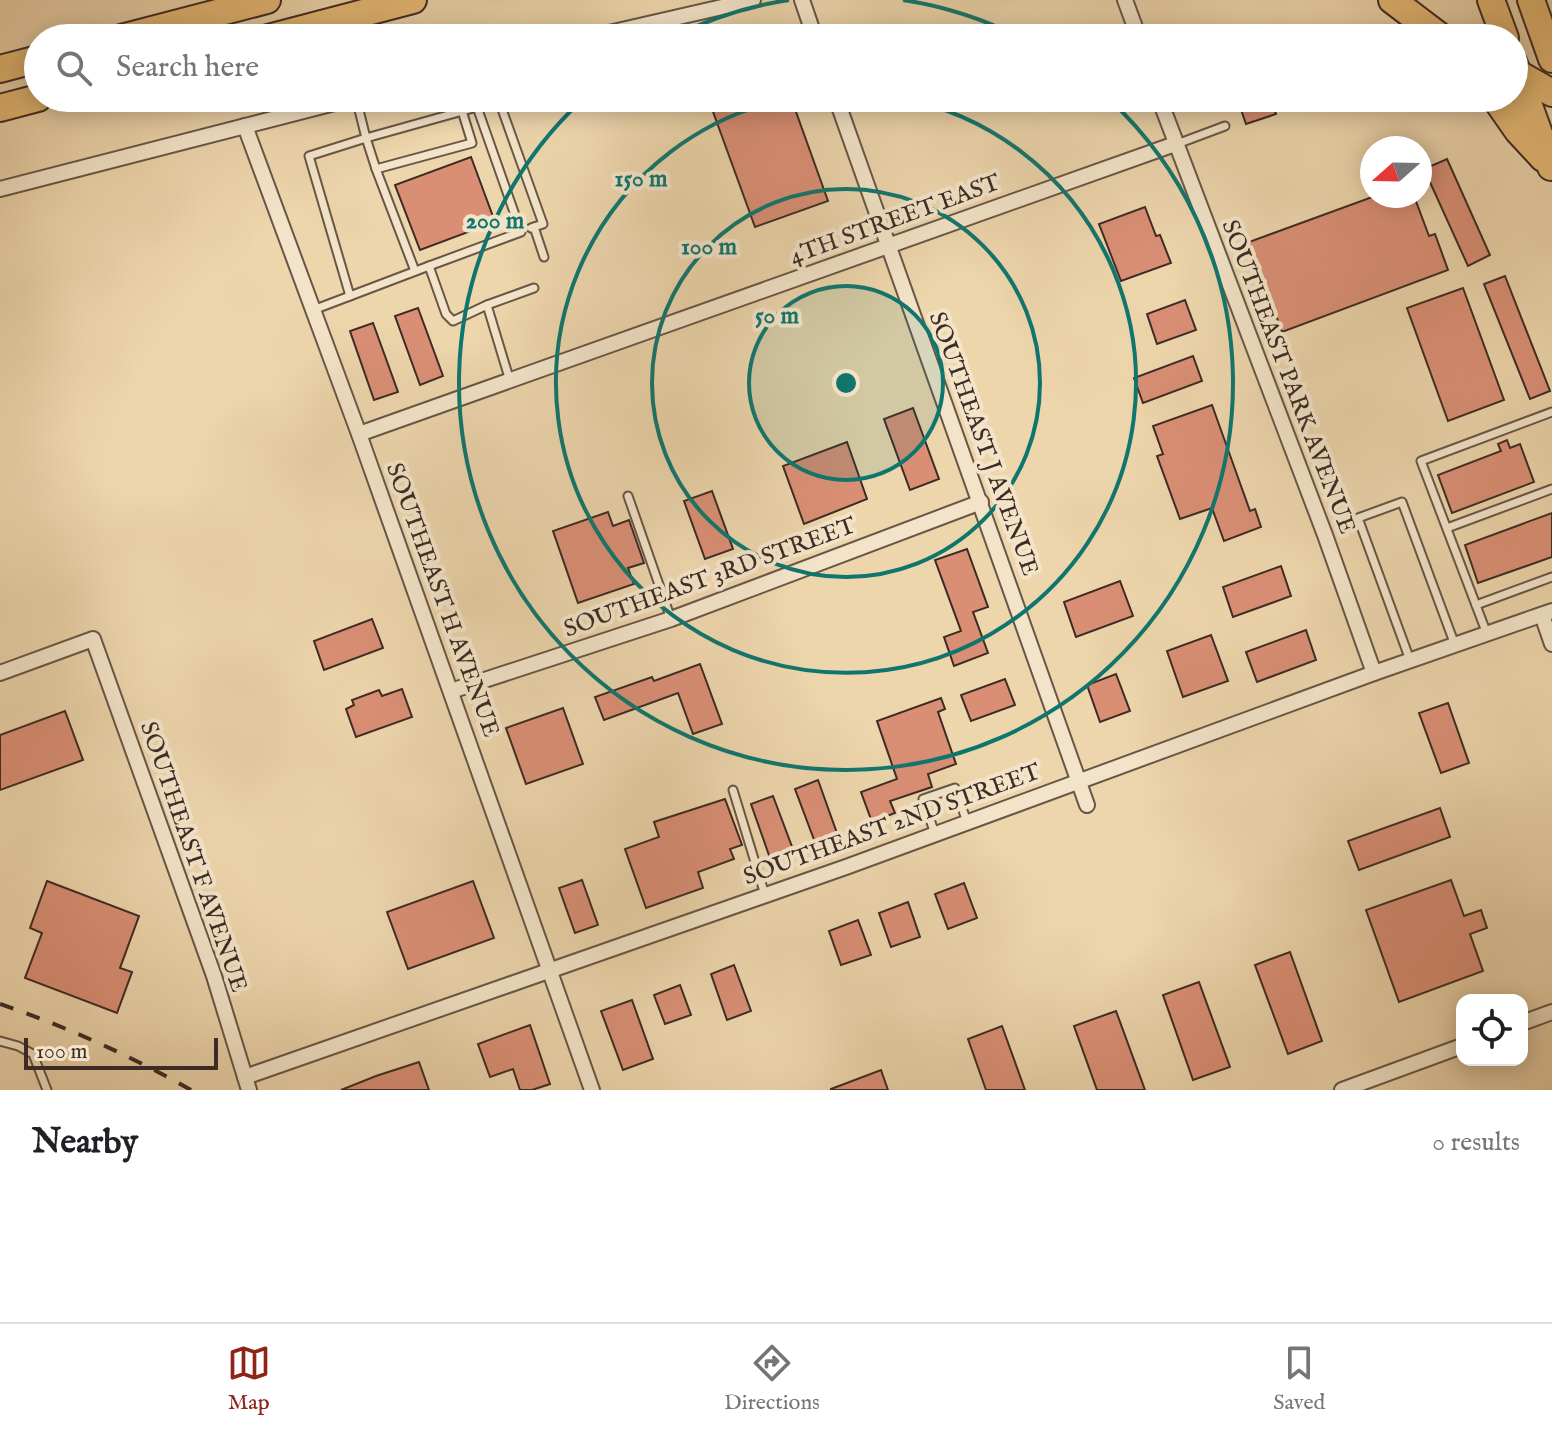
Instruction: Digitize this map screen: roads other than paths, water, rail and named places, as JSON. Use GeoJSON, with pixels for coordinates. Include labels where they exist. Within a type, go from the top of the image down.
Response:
{"type":"FeatureCollection","features":[{"type":"Feature","properties":{"kind":"highway"},"geometry":{"type":"LineString","coordinates":[[175,24],[267,0]]}},
{"type":"Feature","properties":{"kind":"highway"},"geometry":{"type":"LineString","coordinates":[[321,24],[413,0]]}},
{"type":"Feature","properties":{"kind":"highway"},"geometry":{"type":"LineString","coordinates":[[1392,0],[1424,24]]}},
{"type":"Feature","properties":{"kind":"highway"},"geometry":{"type":"LineString","coordinates":[[1491,0],[1500,24]]}},
{"type":"Feature","properties":{"kind":"highway"},"geometry":{"type":"LineString","coordinates":[[1531,0],[1552,59]]}},
{"type":"Feature","properties":{"kind":"highway"},"geometry":{"type":"LineString","coordinates":[[0,69],[24,63]]}},
{"type":"Feature","properties":{"kind":"highway"},"geometry":{"type":"LineString","coordinates":[[1528,76],[1552,93]]}},
{"type":"Feature","properties":{"kind":"highway"},"geometry":{"type":"LineString","coordinates":[[0,108],[24,102]]}},
{"type":"Feature","properties":{"kind":"highway"},"geometry":{"type":"LineString","coordinates":[[1528,102],[1551,167]]}},
{"type":"Feature","properties":{"kind":"highway"},"geometry":{"type":"LineString","coordinates":[[1505,112],[1551,167]]}},
{"type":"Feature","properties":{"kind":"street"},"geometry":{"type":"LineString","coordinates":[[648,24],[753,0]]}},
{"type":"Feature","properties":{"kind":"street"},"geometry":{"type":"LineString","coordinates":[[802,0],[810,24]]}},
{"type":"Feature","properties":{"kind":"street"},"geometry":{"type":"LineString","coordinates":[[1125,0],[1134,24]]}},
{"type":"Feature","properties":{"kind":"street"},"geometry":{"type":"LineString","coordinates":[[0,189],[300,112]]}},
{"type":"Feature","properties":{"kind":"street","name":"SOUTHEAST J AVENUE"},"geometry":{"type":"LineString","coordinates":[[841,112],[1087,805]]}},
{"type":"Feature","properties":{"kind":"street","name":"SOUTHEAST PARK AVENUE"},"geometry":{"type":"LineString","coordinates":[[1164,112],[1320,520],[1374,673]]}},
{"type":"Feature","properties":{"kind":"street","name":"SOUTHEAST H AVENUE"},"geometry":{"type":"LineString","coordinates":[[245,126],[359,434],[592,1090]]}},
{"type":"Feature","properties":{"kind":"street","name":"4TH STREET EAST"},"geometry":{"type":"LineString","coordinates":[[359,434],[1175,144]]}},
{"type":"Feature","properties":{"kind":"street","name":"SOUTHEAST 3RD STREET"},"geometry":{"type":"LineString","coordinates":[[451,691],[671,619],[981,502]]}},
{"type":"Feature","properties":{"kind":"street"},"geometry":{"type":"LineString","coordinates":[[1547,613],[1552,644]]}},
{"type":"Feature","properties":{"kind":"street","name":"SOUTHEAST 2ND STREET"},"geometry":{"type":"LineString","coordinates":[[247,1084],[551,971],[1547,613]]}},
{"type":"Feature","properties":{"kind":"street","name":"SOUTHEAST F AVENUE"},"geometry":{"type":"LineString","coordinates":[[0,673],[93,639],[214,976],[247,1084]]}},
{"type":"Feature","properties":{"kind":"street"},"geometry":{"type":"LineString","coordinates":[[1528,1021],[1552,1012]]}},
{"type":"Feature","properties":{"kind":"street"},"geometry":{"type":"LineString","coordinates":[[1342,1090],[1456,1048]]}},
{"type":"Feature","properties":{"kind":"lane"},"geometry":{"type":"LineString","coordinates":[[359,112],[376,169],[415,271]]}},
{"type":"Feature","properties":{"kind":"lane"},"geometry":{"type":"LineString","coordinates":[[350,296],[309,156],[458,112]]}},
{"type":"Feature","properties":{"kind":"lane"},"geometry":{"type":"LineString","coordinates":[[376,169],[472,143],[462,112]]}},
{"type":"Feature","properties":{"kind":"lane"},"geometry":{"type":"LineString","coordinates":[[479,112],[521,232]]}},
{"type":"Feature","properties":{"kind":"lane"},"geometry":{"type":"LineString","coordinates":[[313,310],[543,224],[503,112]]}},
{"type":"Feature","properties":{"kind":"lane"},"geometry":{"type":"LineString","coordinates":[[1175,144],[1225,126]]}},
{"type":"Feature","properties":{"kind":"lane"},"geometry":{"type":"LineString","coordinates":[[534,227],[544,257]]}},
{"type":"Feature","properties":{"kind":"lane"},"geometry":{"type":"LineString","coordinates":[[429,266],[446,314],[453,321],[534,288]]}},
{"type":"Feature","properties":{"kind":"lane"},"geometry":{"type":"LineString","coordinates":[[487,305],[511,381]]}},
{"type":"Feature","properties":{"kind":"lane"},"geometry":{"type":"LineString","coordinates":[[1487,634],[1421,461],[1552,412]]}},
{"type":"Feature","properties":{"kind":"lane"},"geometry":{"type":"LineString","coordinates":[[1447,528],[1552,489]]}},
{"type":"Feature","properties":{"kind":"lane"},"geometry":{"type":"LineString","coordinates":[[628,496],[671,619]]}},
{"type":"Feature","properties":{"kind":"lane"},"geometry":{"type":"LineString","coordinates":[[1410,660],[1358,518],[1402,502],[1455,645]]}},
{"type":"Feature","properties":{"kind":"lane"},"geometry":{"type":"LineString","coordinates":[[1476,605],[1552,577]]}},
{"type":"Feature","properties":{"kind":"lane"},"geometry":{"type":"LineString","coordinates":[[935,834],[923,799],[955,788],[967,822]]}},
{"type":"Feature","properties":{"kind":"lane"},"geometry":{"type":"LineString","coordinates":[[733,790],[765,895]]}},
{"type":"Feature","properties":{"kind":"lane"},"geometry":{"type":"LineString","coordinates":[[0,1041],[33,1054],[47,1090]]}},
{"type":"Feature","properties":{"kind":"railway"},"geometry":{"type":"LineString","coordinates":[[0,1004],[97,1042],[191,1090]]}}]}
